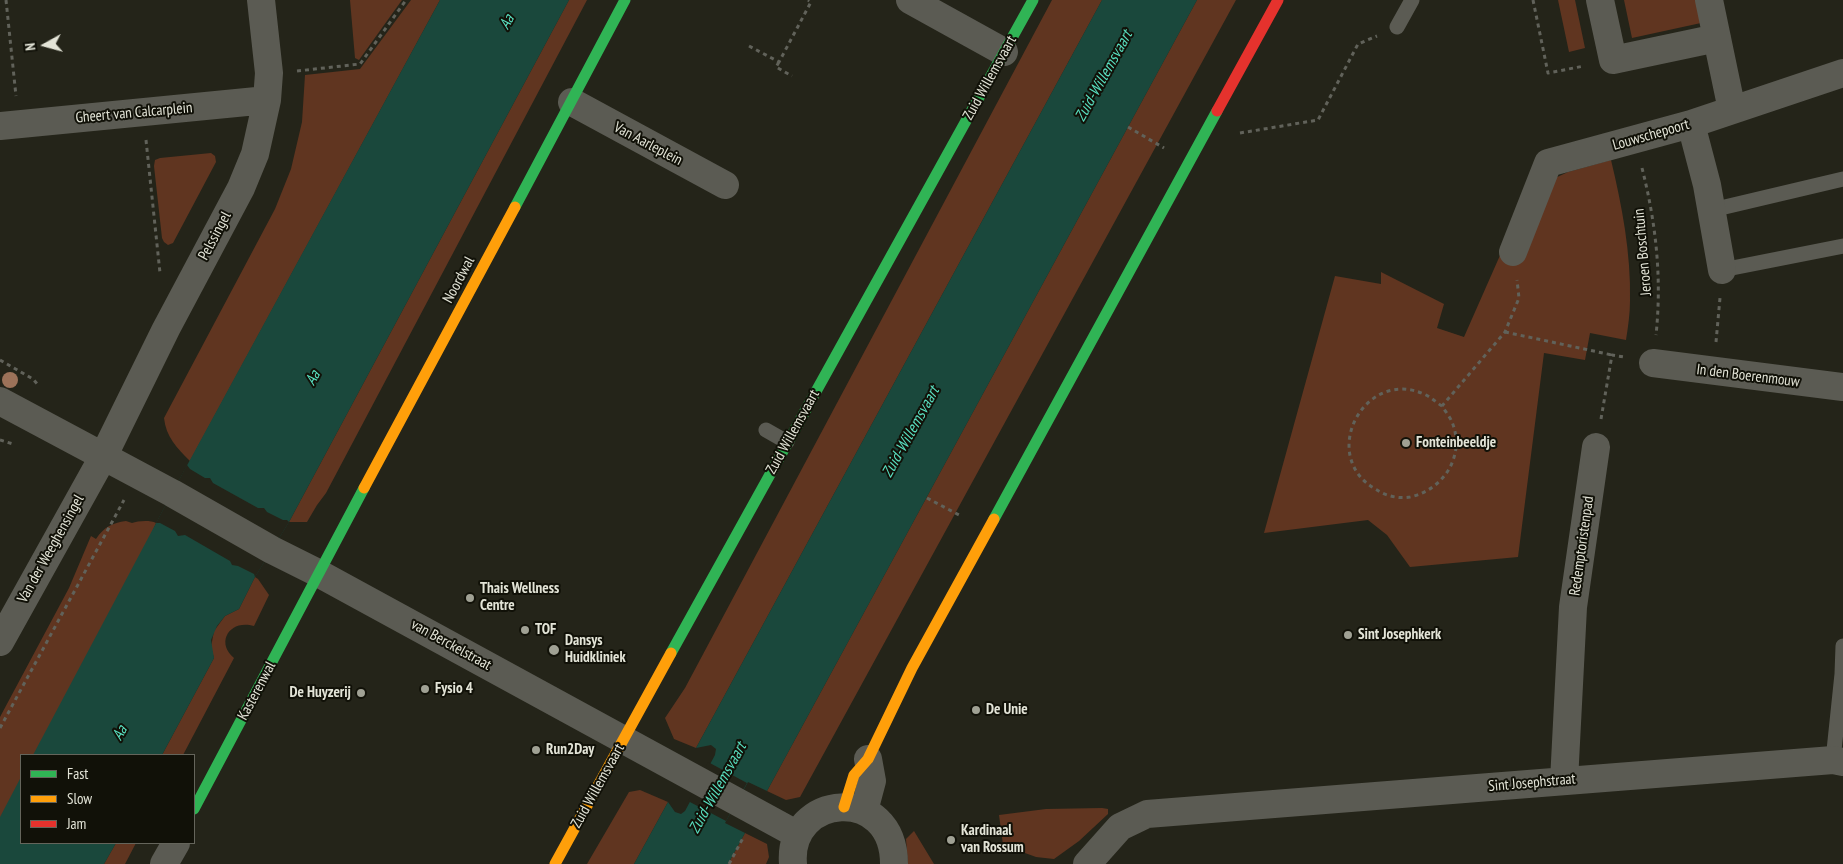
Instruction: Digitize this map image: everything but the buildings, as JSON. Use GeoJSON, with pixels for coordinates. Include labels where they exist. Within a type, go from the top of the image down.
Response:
{"type":"FeatureCollection","features":[{"type":"Feature","properties":{"kind":"street","name":"Pelssingel"},"geometry":{"type":"LineString","coordinates":[[103,457],[166,329],[241,188],[255,154],[267,100],[269,74],[261,0]]}},
{"type":"Feature","properties":{"kind":"street","name":"Noordwal"},"geometry":{"type":"LineString","coordinates":[[318,573],[625,0]]}},
{"type":"Feature","properties":{"kind":"street"},"geometry":{"type":"LineString","coordinates":[[910,0],[1004,52]]}},
{"type":"Feature","properties":{"kind":"street","name":"Zuid Willemsvaart"},"geometry":{"type":"LineString","coordinates":[[556,864],[623,739],[1032,0]]}},
{"type":"Feature","properties":{"kind":"street"},"geometry":{"type":"LineString","coordinates":[[854,809],[872,780],[868,759],[912,668],[1278,0]]}},
{"type":"Feature","properties":{"kind":"street"},"geometry":{"type":"LineString","coordinates":[[1600,0],[1613,60],[1717,38]]}},
{"type":"Feature","properties":{"kind":"street"},"geometry":{"type":"LineString","coordinates":[[1709,0],[1732,110]]}},
{"type":"Feature","properties":{"kind":"street","name":"Louwschepoort"},"geometry":{"type":"LineString","coordinates":[[1514,252],[1548,163],[1691,124],[1843,73]]}},
{"type":"Feature","properties":{"kind":"street","name":"Gheert van Calcarplein"},"geometry":{"type":"LineString","coordinates":[[9,125],[267,100]]}},
{"type":"Feature","properties":{"kind":"street","name":"Van Aarleplein"},"geometry":{"type":"LineString","coordinates":[[572,102],[725,185]]}},
{"type":"Feature","properties":{"kind":"street"},"geometry":{"type":"LineString","coordinates":[[1691,124],[1707,185],[1722,270]]}},
{"type":"Feature","properties":{"kind":"street","name":"In den Boerenmouw"},"geometry":{"type":"LineString","coordinates":[[1653,363],[1843,387]]}},
{"type":"Feature","properties":{"kind":"street","name":"van Berckelstraat"},"geometry":{"type":"LineString","coordinates":[[0,401],[798,835]]}},
{"type":"Feature","properties":{"kind":"street","name":"Redemptoristenpad"},"geometry":{"type":"LineString","coordinates":[[1564,780],[1573,607],[1596,447]]}},
{"type":"Feature","properties":{"kind":"street","name":"Van der Weeghensingel"},"geometry":{"type":"LineString","coordinates":[[0,642],[103,457]]}},
{"type":"Feature","properties":{"kind":"street","name":"Kasterenwal"},"geometry":{"type":"LineString","coordinates":[[195,807],[318,573]]}},
{"type":"Feature","properties":{"kind":"street","name":"Sint Josephstraat"},"geometry":{"type":"LineString","coordinates":[[1087,864],[1120,827],[1132,819],[1146,814],[1564,780],[1838,761]]}},
{"type":"Feature","properties":{"kind":"street"},"geometry":{"type":"LineString","coordinates":[[793,864],[793,848],[798,835],[806,823],[817,814],[830,809],[854,809],[878,820],[888,833],[894,849],[894,864]]}},
{"type":"Feature","properties":{"kind":"street"},"geometry":{"type":"LineString","coordinates":[[164,864],[175,844]]}},
{"type":"Feature","properties":{"kind":"lane"},"geometry":{"type":"LineString","coordinates":[[1397,27],[1412,0]]}},
{"type":"Feature","properties":{"kind":"lane"},"geometry":{"type":"LineString","coordinates":[[1712,210],[1843,179]]}},
{"type":"Feature","properties":{"kind":"lane"},"geometry":{"type":"LineString","coordinates":[[1722,270],[1843,246]]}},
{"type":"Feature","properties":{"kind":"lane"},"geometry":{"type":"LineString","coordinates":[[766,430],[787,442]]}},
{"type":"Feature","properties":{"kind":"lane"},"geometry":{"type":"LineString","coordinates":[[1838,761],[1843,646]]}},
{"type":"Feature","properties":{"kind":"path"},"geometry":{"type":"LineString","coordinates":[[6,0],[9,125]]}},
{"type":"Feature","properties":{"kind":"path"},"geometry":{"type":"LineString","coordinates":[[269,74],[360,64],[406,0]]}},
{"type":"Feature","properties":{"kind":"path"},"geometry":{"type":"LineString","coordinates":[[792,76],[776,67],[811,2],[808,0]]}},
{"type":"Feature","properties":{"kind":"path"},"geometry":{"type":"LineString","coordinates":[[1532,0],[1548,73],[1613,60]]}},
{"type":"Feature","properties":{"kind":"path"},"geometry":{"type":"LineString","coordinates":[[1202,139],[1318,120],[1358,44],[1397,27]]}},
{"type":"Feature","properties":{"kind":"path"},"geometry":{"type":"LineString","coordinates":[[749,46],[779,62]]}},
{"type":"Feature","properties":{"kind":"path"},"geometry":{"type":"LineString","coordinates":[[142,112],[161,281]]}},
{"type":"Feature","properties":{"kind":"path"},"geometry":{"type":"LineString","coordinates":[[1128,127],[1188,162]]}},
{"type":"Feature","properties":{"kind":"path","name":"Jeroen Boschtuin"},"geometry":{"type":"LineString","coordinates":[[1634,140],[1656,233],[1659,308],[1653,363]]}},
{"type":"Feature","properties":{"kind":"path"},"geometry":{"type":"LineString","coordinates":[[1442,406],[1505,332],[1518,298],[1514,252]]}},
{"type":"Feature","properties":{"kind":"path"},"geometry":{"type":"LineString","coordinates":[[1713,372],[1722,270]]}},
{"type":"Feature","properties":{"kind":"path"},"geometry":{"type":"LineString","coordinates":[[1505,332],[1653,363]]}},
{"type":"Feature","properties":{"kind":"path"},"geometry":{"type":"LineString","coordinates":[[1596,447],[1612,355]]}},
{"type":"Feature","properties":{"kind":"path"},"geometry":{"type":"LineString","coordinates":[[1408,390],[1426,395],[1442,406],[1452,422],[1456,440],[1453,462],[1444,478],[1423,494],[1405,498],[1384,494],[1368,485],[1361,478],[1351,461],[1348,443],[1352,424],[1362,408],[1373,398],[1390,391],[1408,390]]}},
{"type":"Feature","properties":{"kind":"path"},"geometry":{"type":"LineString","coordinates":[[0,728],[138,475]]}},
{"type":"Feature","properties":{"kind":"path"},"geometry":{"type":"LineString","coordinates":[[927,498],[987,530]]}},
{"type":"Feature","properties":{"kind":"path"},"geometry":{"type":"LineString","coordinates":[[729,864],[745,836]]}},
{"type":"Feature","properties":{"kind":"shaded area"},"geometry":{"type":"Polygon","coordinates":[[[350,0],[402,0],[359,60],[355,58],[350,0]]]}},
{"type":"Feature","properties":{"kind":"shaded area"},"geometry":{"type":"Polygon","coordinates":[[[411,0],[440,0],[190,461],[170,437],[164,418],[275,209],[291,169],[302,122],[305,75],[360,69],[411,0]]]}},
{"type":"Feature","properties":{"kind":"shaded area"},"geometry":{"type":"Polygon","coordinates":[[[569,0],[587,0],[326,493],[307,522],[289,522],[569,0]]]}},
{"type":"Feature","properties":{"kind":"shaded area"},"geometry":{"type":"Polygon","coordinates":[[[1052,0],[1102,0],[696,748],[674,739],[665,718],[685,688],[1052,0]]]}},
{"type":"Feature","properties":{"kind":"shaded area"},"geometry":{"type":"Polygon","coordinates":[[[1197,0],[1236,0],[800,797],[786,800],[767,791],[1197,0]]]}},
{"type":"Feature","properties":{"kind":"shaded area"},"geometry":{"type":"Polygon","coordinates":[[[1558,0],[1575,0],[1585,48],[1569,52],[1558,0]]]}},
{"type":"Feature","properties":{"kind":"shaded area"},"geometry":{"type":"Polygon","coordinates":[[[1624,0],[1696,0],[1701,23],[1632,38],[1624,0]]]}},
{"type":"Feature","properties":{"kind":"shaded area"},"geometry":{"type":"Polygon","coordinates":[[[211,153],[215,156],[216,162],[173,243],[168,245],[162,238],[154,166],[155,160],[211,153]]]}},
{"type":"Feature","properties":{"kind":"shaded area"},"geometry":{"type":"Polygon","coordinates":[[[1611,160],[1622,212],[1629,265],[1630,306],[1626,340],[1590,333],[1585,360],[1544,353],[1518,557],[1410,567],[1387,535],[1368,520],[1264,533],[1335,276],[1381,284],[1381,272],[1444,304],[1437,328],[1464,337],[1524,201],[1538,186],[1568,172],[1611,160]]]}},
{"type":"Feature","properties":{"kind":"shaded area"},"geometry":{"type":"Polygon","coordinates":[[[151,521],[156,523],[135,573],[39,754],[20,754],[20,788],[0,826],[0,717],[69,588],[91,536],[96,539],[102,531],[117,523],[151,521]]]}},
{"type":"Feature","properties":{"kind":"shaded area"},"geometry":{"type":"Polygon","coordinates":[[[255,577],[269,595],[254,626],[238,626],[228,633],[226,645],[228,652],[234,658],[184,754],[163,754],[214,658],[211,647],[214,631],[225,616],[239,609],[255,577]]]}},
{"type":"Feature","properties":{"kind":"shaded area"},"geometry":{"type":"Polygon","coordinates":[[[640,790],[668,802],[634,864],[587,864],[629,792],[640,790]]]}},
{"type":"Feature","properties":{"kind":"shaded area"},"geometry":{"type":"Polygon","coordinates":[[[1046,809],[1108,809],[1108,814],[1079,841],[1054,859],[1036,857],[1003,845],[999,815],[1046,809]]]}},
{"type":"Feature","properties":{"kind":"shaded area"},"geometry":{"type":"Polygon","coordinates":[[[914,831],[934,864],[908,864],[906,839],[914,831]]]}},
{"type":"Feature","properties":{"kind":"shaded area"},"geometry":{"type":"Polygon","coordinates":[[[745,833],[767,844],[769,857],[766,864],[728,864],[745,833]]]}},
{"type":"Feature","properties":{"kind":"shaded area"},"geometry":{"type":"Polygon","coordinates":[[[115,844],[135,844],[125,864],[104,864],[115,844]]]}},
{"type":"Feature","properties":{"kind":"water","name":"Aa"},"geometry":{"type":"Polygon","coordinates":[[[440,0],[569,0],[289,522],[255,577],[239,609],[225,616],[217,626],[211,640],[214,658],[163,754],[34,754],[172,493],[440,0]]]}},
{"type":"Feature","properties":{"kind":"water","name":"Zuid-Willemsvaart"},"geometry":{"type":"Polygon","coordinates":[[[1102,0],[1197,0],[767,791],[748,782],[725,823],[745,833],[728,864],[634,864],[668,802],[675,812],[681,814],[685,811],[715,755],[716,749],[711,745],[696,748],[1102,0]]]}},
{"type":"Feature","properties":{"kind":"water"},"geometry":{"type":"Polygon","coordinates":[[[20,779],[20,844],[115,844],[104,864],[0,864],[0,817],[20,779]]]}},
{"type":"Feature","properties":{"kind":"pier"},"geometry":{"type":"Polygon","coordinates":[[[187,465],[205,478],[210,478],[213,483],[258,508],[264,508],[267,512],[289,522],[255,577],[254,574],[232,565],[230,561],[185,535],[178,536],[175,531],[160,523],[156,523],[187,465]]]}},
{"type":"Feature","properties":{"kind":"pier"},"geometry":{"type":"Polygon","coordinates":[[[708,762],[747,783],[726,821],[688,801],[708,762]]]}},
{"type":"Feature","properties":{"kind":"traffic: fast"},"geometry":{"type":"LineString","coordinates":[[515,207],[625,0]]}},
{"type":"Feature","properties":{"kind":"traffic: fast"},"geometry":{"type":"LineString","coordinates":[[671,653],[1033,0]]}},
{"type":"Feature","properties":{"kind":"traffic: fast"},"geometry":{"type":"LineString","coordinates":[[994,519],[1217,111]]}},
{"type":"Feature","properties":{"kind":"traffic: fast"},"geometry":{"type":"LineString","coordinates":[[195,807],[364,488]]}},
{"type":"Feature","properties":{"kind":"traffic: slow"},"geometry":{"type":"LineString","coordinates":[[364,488],[515,207]]}},
{"type":"Feature","properties":{"kind":"traffic: slow"},"geometry":{"type":"LineString","coordinates":[[844,807],[854,775],[868,759],[912,668],[994,519]]}},
{"type":"Feature","properties":{"kind":"traffic: slow"},"geometry":{"type":"LineString","coordinates":[[555,864],[671,653]]}},
{"type":"Feature","properties":{"kind":"traffic: jam"},"geometry":{"type":"LineString","coordinates":[[1217,111],[1278,0]]}},
{"type":"Feature","properties":{"kind":"place","name":"Fonteinbeeldje"},"geometry":{"type":"Point","coordinates":[1406,443]}},
{"type":"Feature","properties":{"kind":"place","name":"Thais Wellness Centre"},"geometry":{"type":"Point","coordinates":[470,598]}},
{"type":"Feature","properties":{"kind":"place","name":"TOF"},"geometry":{"type":"Point","coordinates":[525,630]}},
{"type":"Feature","properties":{"kind":"place","name":"Sint Josephkerk"},"geometry":{"type":"Point","coordinates":[1348,635]}},
{"type":"Feature","properties":{"kind":"place","name":"Dansys Huidkliniek"},"geometry":{"type":"Point","coordinates":[554,650]}},
{"type":"Feature","properties":{"kind":"place","name":"Fysio 4"},"geometry":{"type":"Point","coordinates":[425,689]}},
{"type":"Feature","properties":{"kind":"place","name":"De Huyzerij"},"geometry":{"type":"Point","coordinates":[361,693]}},
{"type":"Feature","properties":{"kind":"place","name":"De Unie"},"geometry":{"type":"Point","coordinates":[976,710]}},
{"type":"Feature","properties":{"kind":"place","name":"Run2Day"},"geometry":{"type":"Point","coordinates":[536,750]}},
{"type":"Feature","properties":{"kind":"place","name":"Kardinaal van Rossum"},"geometry":{"type":"Point","coordinates":[951,840]}}]}
